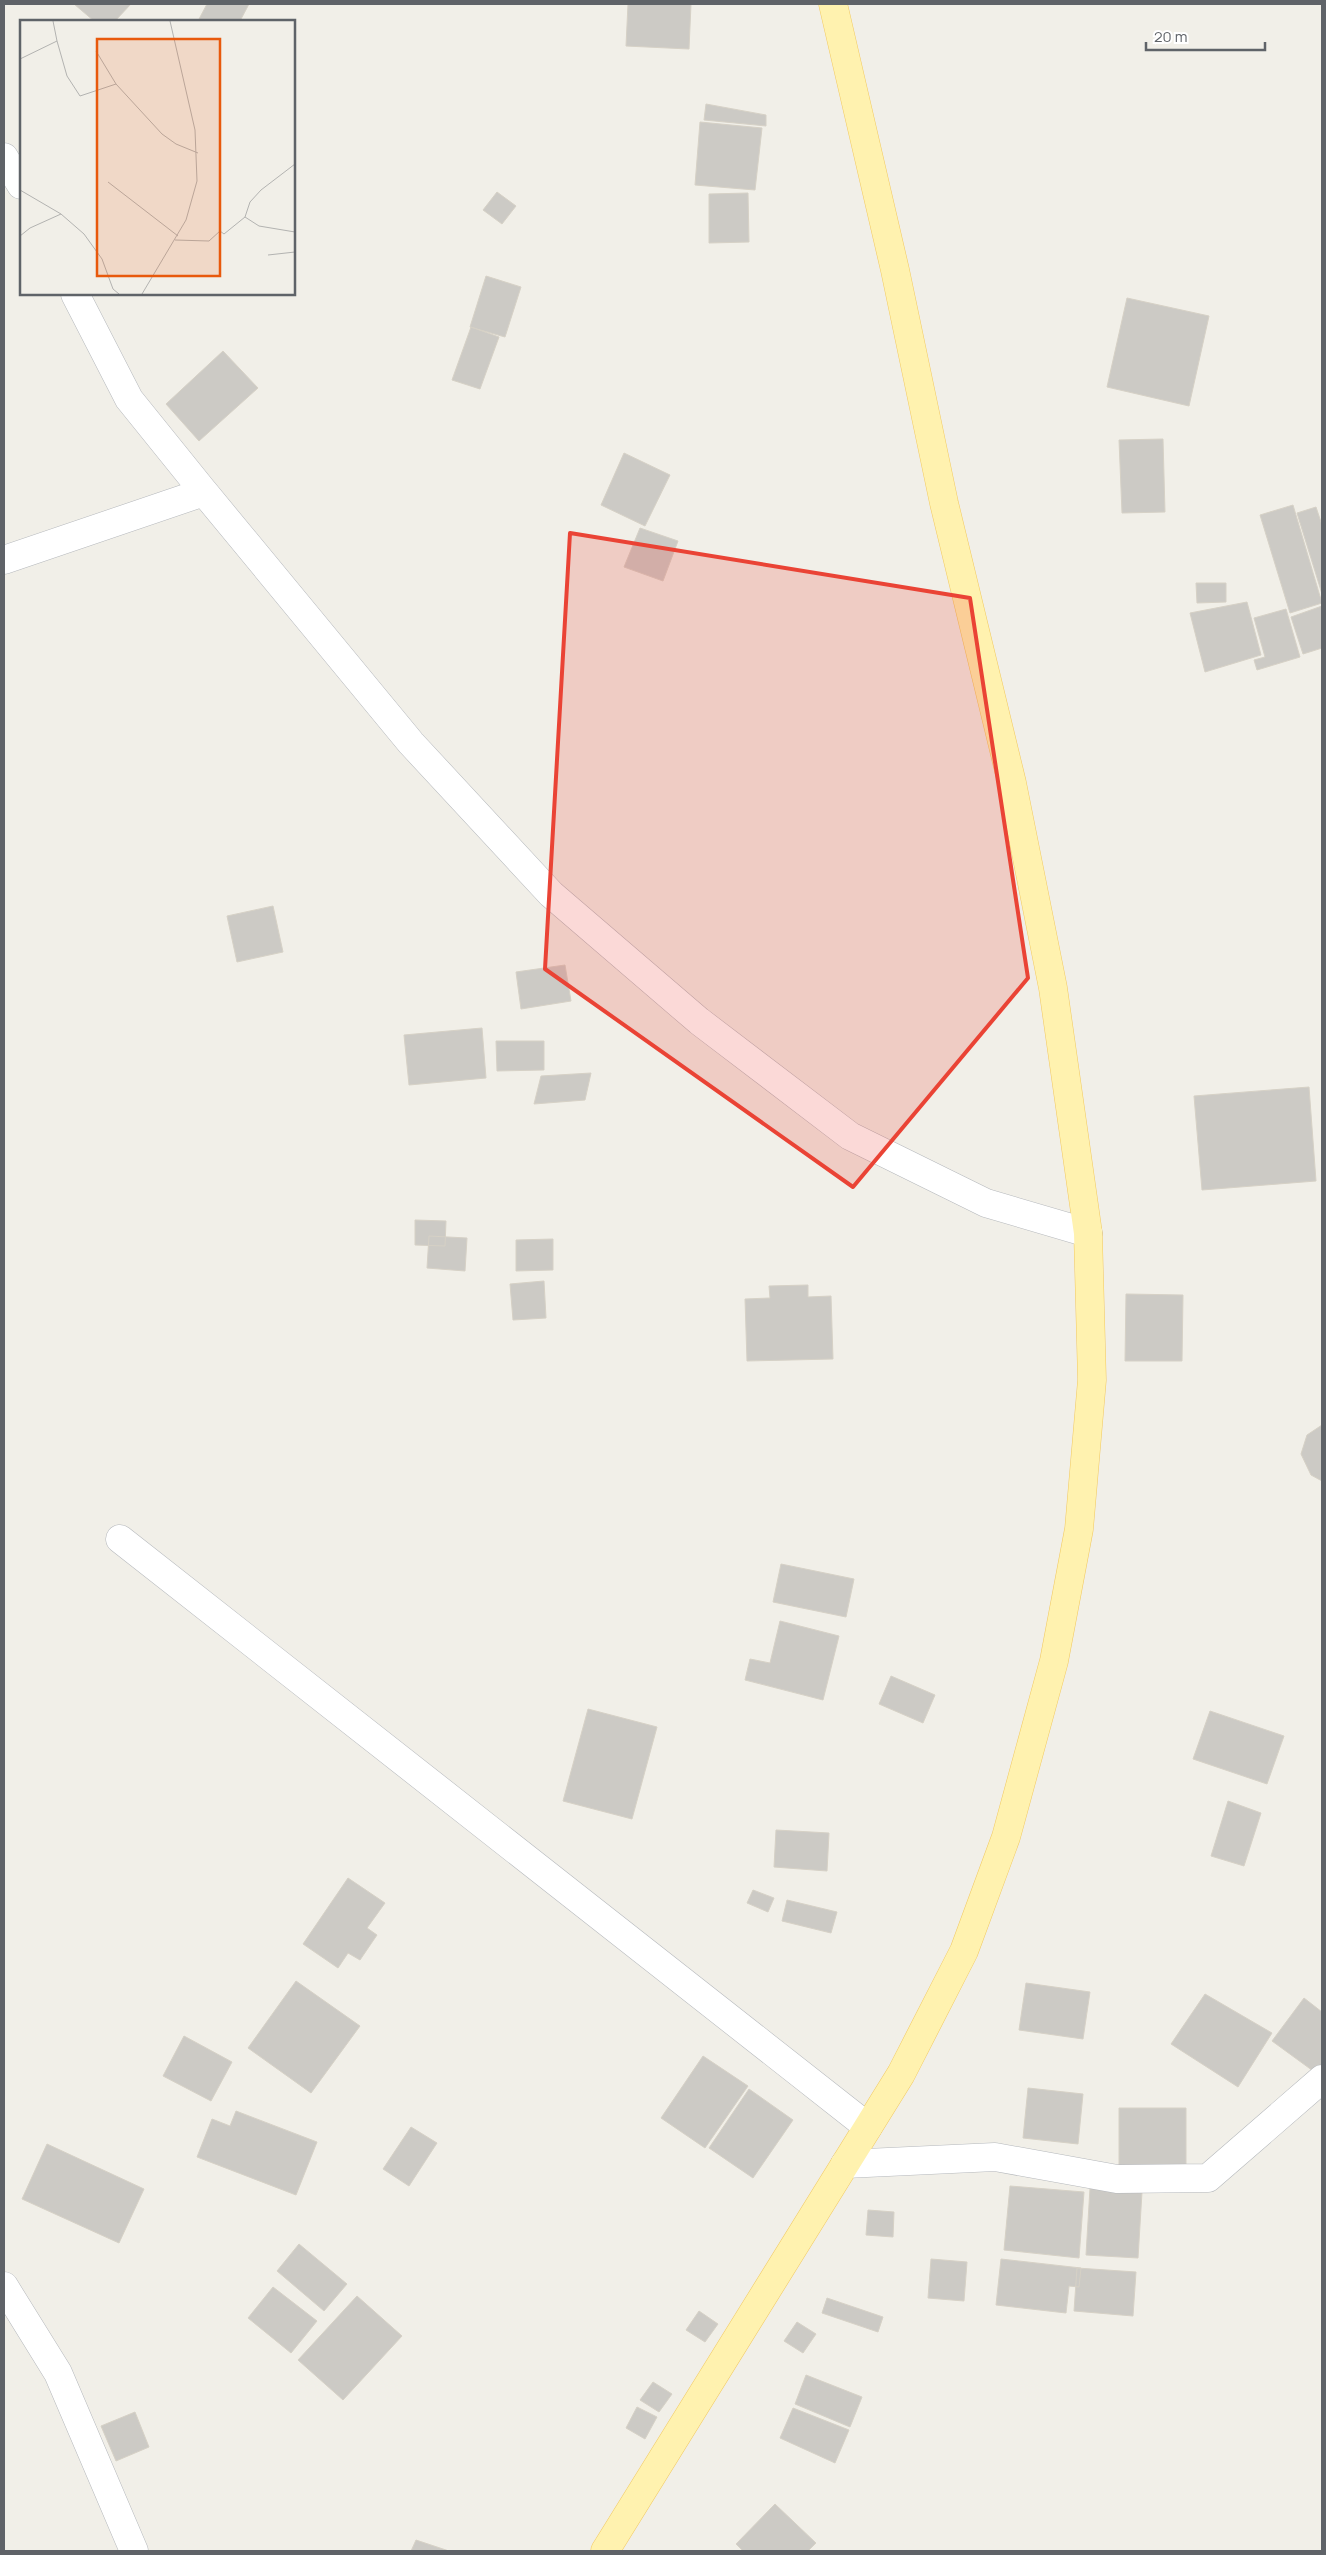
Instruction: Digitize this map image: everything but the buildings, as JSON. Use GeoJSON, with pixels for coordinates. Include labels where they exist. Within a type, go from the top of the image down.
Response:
{"type":"FeatureCollection","features":[{"type":"Feature","properties":{"kind":"main road"},"geometry":{"type":"LineString","coordinates":[[605,2551],[901,2074],[964,1951],[1006,1837],[1054,1661],[1078,1529],[1092,1380],[1088,1233],[1053,988],[1012,783],[944,503],[894,270],[833,4]]}},
{"type":"Feature","properties":{"kind":"street"},"geometry":{"type":"LineString","coordinates":[[4,157],[20,183]]}},
{"type":"Feature","properties":{"kind":"street"},"geometry":{"type":"LineString","coordinates":[[75,295],[130,399],[204,492],[411,743],[551,894],[699,1021],[850,1136],[986,1203],[1088,1233]]}},
{"type":"Feature","properties":{"kind":"street"},"geometry":{"type":"LineString","coordinates":[[4,560],[204,492]]}},
{"type":"Feature","properties":{"kind":"street"},"geometry":{"type":"LineString","coordinates":[[120,1539],[868,2127]]}},
{"type":"Feature","properties":{"kind":"street"},"geometry":{"type":"LineString","coordinates":[[845,2164],[995,2158],[1117,2179],[1208,2178],[1322,2079]]}},
{"type":"Feature","properties":{"kind":"street"},"geometry":{"type":"LineString","coordinates":[[4,2286],[58,2373],[134,2551]]}},
{"type":"Feature","properties":{"kind":"highlighted area"},"geometry":{"type":"Polygon","coordinates":[[[570,533],[970,598],[1028,978],[853,1187],[545,969],[570,533]]]}}]}
